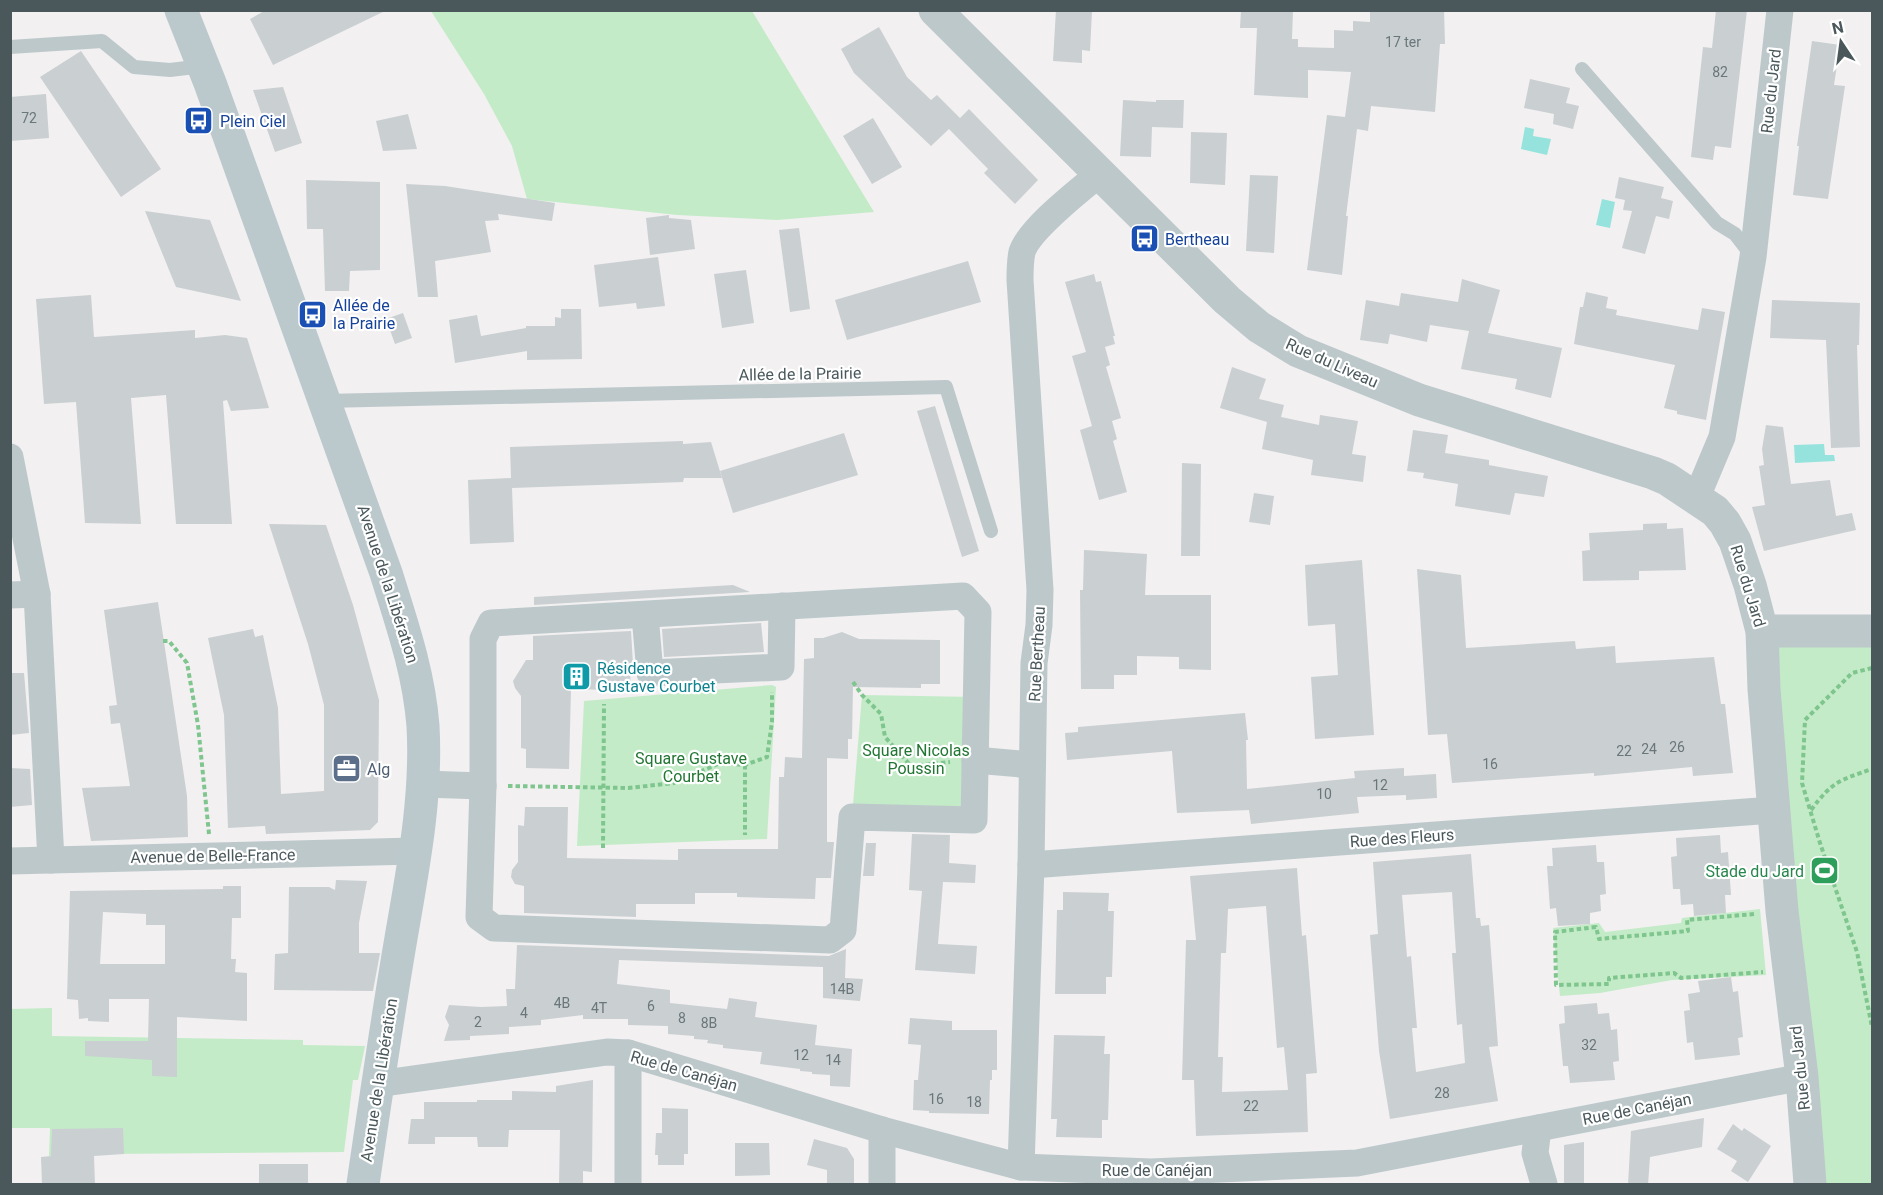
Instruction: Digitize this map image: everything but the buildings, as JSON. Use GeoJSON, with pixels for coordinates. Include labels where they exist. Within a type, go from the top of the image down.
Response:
{"type":"FeatureCollection","features":[{"type":"Feature","properties":{"kind":"main road","name":"Avenue de la Libération"},"geometry":{"type":"LineString","coordinates":[[181,10],[405,628],[420,698],[423,726],[423,784],[416,851],[377,1084],[363,1185]]}},
{"type":"Feature","properties":{"kind":"street","name":"Rue du Liveau"},"geometry":{"type":"LineString","coordinates":[[935,10],[1227,300],[1259,327],[1298,351],[1348,373],[1419,400],[1653,473],[1667,479],[1696,499]]}},
{"type":"Feature","properties":{"kind":"street","name":"Rue du Jard"},"geometry":{"type":"LineString","coordinates":[[1780,10],[1754,257],[1722,437],[1696,499],[1715,511],[1735,541],[1753,594],[1762,631],[1773,810],[1782,911],[1802,1077],[1810,1185]]}},
{"type":"Feature","properties":{"kind":"street","name":"Rue Bertheau"},"geometry":{"type":"LineString","coordinates":[[1021,1167],[1031,865],[1034,663],[1039,625],[1040,590],[1020,280],[1021,263],[1023,250],[1029,239],[1099,174]]}},
{"type":"Feature","properties":{"kind":"street"},"geometry":{"type":"LineString","coordinates":[[10,457],[12,457],[37,594],[51,860]]}},
{"type":"Feature","properties":{"kind":"street"},"geometry":{"type":"LineString","coordinates":[[10,595],[37,594]]}},
{"type":"Feature","properties":{"kind":"street"},"geometry":{"type":"LineString","coordinates":[[963,596],[978,612],[974,820],[852,817],[843,930],[830,940],[494,928],[480,917],[483,639],[491,623],[782,606],[963,596]]}},
{"type":"Feature","properties":{"kind":"street"},"geometry":{"type":"LineString","coordinates":[[645,615],[650,673],[782,667],[782,606]]}},
{"type":"Feature","properties":{"kind":"street"},"geometry":{"type":"LineString","coordinates":[[1762,631],[1872,631]]}},
{"type":"Feature","properties":{"kind":"street"},"geometry":{"type":"LineString","coordinates":[[975,760],[1032,765]]}},
{"type":"Feature","properties":{"kind":"street"},"geometry":{"type":"LineString","coordinates":[[423,784],[483,786]]}},
{"type":"Feature","properties":{"kind":"street","name":"Rue des Fleurs"},"geometry":{"type":"LineString","coordinates":[[1031,865],[1773,810]]}},
{"type":"Feature","properties":{"kind":"street","name":"Avenue de Belle-France"},"geometry":{"type":"LineString","coordinates":[[10,861],[416,851]]}},
{"type":"Feature","properties":{"kind":"street","name":"Rue de Canéjan"},"geometry":{"type":"LineString","coordinates":[[377,1084],[607,1052],[628,1053],[882,1130],[1021,1167],[1151,1178],[1283,1176],[1802,1077]]}},
{"type":"Feature","properties":{"kind":"street"},"geometry":{"type":"LineString","coordinates":[[627,1185],[628,1053]]}},
{"type":"Feature","properties":{"kind":"street"},"geometry":{"type":"LineString","coordinates":[[1538,1128],[1535,1153],[1544,1185]]}},
{"type":"Feature","properties":{"kind":"street"},"geometry":{"type":"LineString","coordinates":[[882,1130],[882,1185]]}},
{"type":"Feature","properties":{"kind":"lane"},"geometry":{"type":"LineString","coordinates":[[10,47],[102,41],[134,67],[170,70],[203,66]]}},
{"type":"Feature","properties":{"kind":"lane"},"geometry":{"type":"LineString","coordinates":[[1582,69],[1717,223],[1735,234],[1754,257]]}},
{"type":"Feature","properties":{"kind":"lane","name":"Allée de la Prairie"},"geometry":{"type":"LineString","coordinates":[[324,401],[946,387],[991,531]]}},
{"type":"Feature","properties":{"kind":"path"},"geometry":{"type":"LineString","coordinates":[[164,641],[169,641],[187,663],[206,793],[209,855]]}},
{"type":"Feature","properties":{"kind":"path"},"geometry":{"type":"LineString","coordinates":[[483,786],[628,788],[675,783],[720,763],[745,765],[767,757],[772,722],[771,667]]}},
{"type":"Feature","properties":{"kind":"path"},"geometry":{"type":"LineString","coordinates":[[1872,668],[1852,673],[1804,720],[1802,783],[1857,952],[1872,1027]]}},
{"type":"Feature","properties":{"kind":"path"},"geometry":{"type":"LineString","coordinates":[[853,682],[881,714],[885,737],[911,766],[975,760]]}},
{"type":"Feature","properties":{"kind":"path"},"geometry":{"type":"LineString","coordinates":[[603,848],[604,704]]}},
{"type":"Feature","properties":{"kind":"path"},"geometry":{"type":"LineString","coordinates":[[745,765],[745,835]]}},
{"type":"Feature","properties":{"kind":"path"},"geometry":{"type":"LineString","coordinates":[[1810,811],[1827,789],[1838,782],[1872,769]]}},
{"type":"Feature","properties":{"kind":"path"},"geometry":{"type":"LineString","coordinates":[[1770,972],[1681,978],[1674,973],[1609,978],[1609,984],[1556,985],[1555,932],[1596,927],[1599,939],[1688,932],[1687,920],[1782,911]]}},
{"type":"Feature","properties":{"kind":"green space"},"geometry":{"type":"Polygon","coordinates":[[[431,11],[752,11],[874,212],[777,220],[677,215],[527,199],[512,146],[484,94],[431,11]]]}},
{"type":"Feature","properties":{"kind":"green space","name":"Stade du Jard"},"geometry":{"type":"Polygon","coordinates":[[[1762,631],[1872,631],[1872,1184],[1810,1184],[1762,631]]]}},
{"type":"Feature","properties":{"kind":"green space","name":"Square Gustave Courbet"},"geometry":{"type":"Polygon","coordinates":[[[772,685],[776,687],[767,839],[577,846],[584,701],[772,685]]]}},
{"type":"Feature","properties":{"kind":"green space","name":"Square Nicolas Poussin"},"geometry":{"type":"Polygon","coordinates":[[[862,695],[976,697],[974,820],[852,817],[862,695]]]}},
{"type":"Feature","properties":{"kind":"green space"},"geometry":{"type":"Polygon","coordinates":[[[1760,909],[1766,975],[1672,980],[1600,993],[1560,996],[1553,928],[1599,923],[1605,932],[1681,923],[1682,918],[1760,909]]]}},
{"type":"Feature","properties":{"kind":"green space"},"geometry":{"type":"Polygon","coordinates":[[[52,1008],[52,1036],[303,1040],[303,1045],[365,1046],[358,1080],[353,1080],[344,1152],[49,1156],[50,1128],[11,1128],[10,1009],[52,1008]]]}},
{"type":"Feature","properties":{"kind":"water"},"geometry":{"type":"Polygon","coordinates":[[[1525,127],[1534,129],[1533,136],[1551,139],[1547,155],[1521,149],[1525,127]]]}},
{"type":"Feature","properties":{"kind":"water"},"geometry":{"type":"Polygon","coordinates":[[[1602,199],[1615,202],[1610,228],[1596,225],[1602,199]]]}},
{"type":"Feature","properties":{"kind":"water"},"geometry":{"type":"Polygon","coordinates":[[[1824,444],[1825,455],[1834,455],[1835,461],[1795,463],[1794,445],[1824,444]]]}},
{"type":"Feature","properties":{"kind":"place","name":"Plein Ciel"},"geometry":{"type":"Point","coordinates":[199,121]}},
{"type":"Feature","properties":{"kind":"place","name":"Bertheau"},"geometry":{"type":"Point","coordinates":[1144,239]}},
{"type":"Feature","properties":{"kind":"place","name":"Allée de la Prairie"},"geometry":{"type":"Point","coordinates":[312,314]}},
{"type":"Feature","properties":{"kind":"place","name":"Résidence Gustave Courbet"},"geometry":{"type":"Point","coordinates":[576,677]}},
{"type":"Feature","properties":{"kind":"place","name":"Alg"},"geometry":{"type":"Point","coordinates":[346,769]}},
{"type":"Feature","properties":{"kind":"place","name":"Stade du Jard"},"geometry":{"type":"Point","coordinates":[1825,871]}}]}
